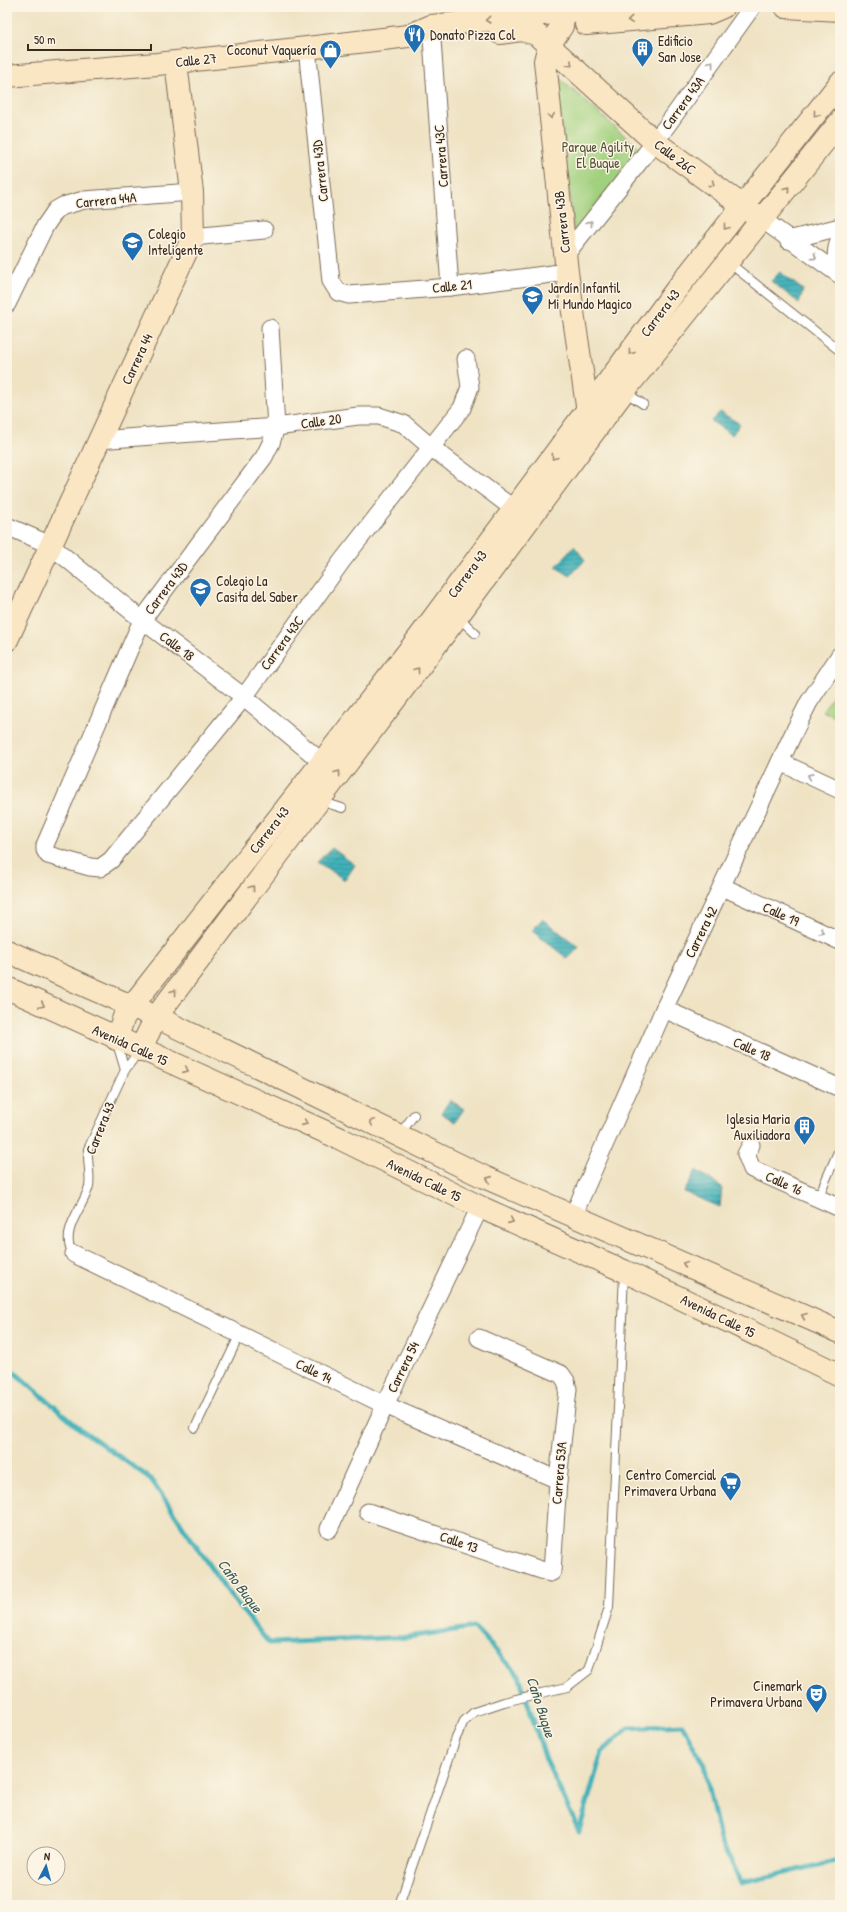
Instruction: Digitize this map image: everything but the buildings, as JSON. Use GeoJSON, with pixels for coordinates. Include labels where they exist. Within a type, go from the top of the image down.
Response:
{"type":"FeatureCollection","features":[{"type":"Feature","properties":{"kind":"street","name":"Calle 27"},"geometry":{"type":"LineString","coordinates":[[432,34],[610,7]]}},
{"type":"Feature","properties":{"kind":"street","name":"Calle 27"},"geometry":{"type":"LineString","coordinates":[[563,15],[709,13],[723,7]]}},
{"type":"Feature","properties":{"kind":"street","name":"Carrera 43A"},"geometry":{"type":"LineString","coordinates":[[566,263],[752,7]]}},
{"type":"Feature","properties":{"kind":"street"},"geometry":{"type":"LineString","coordinates":[[786,7],[840,10]]}},
{"type":"Feature","properties":{"kind":"street","name":"Carrera 43B"},"geometry":{"type":"LineString","coordinates":[[563,15],[549,46],[545,61],[566,263],[588,412]]}},
{"type":"Feature","properties":{"kind":"street","name":"Calle 27"},"geometry":{"type":"LineString","coordinates":[[7,76],[176,62],[408,36],[521,30],[529,31]]}},
{"type":"Feature","properties":{"kind":"street","name":"Calle 26C"},"geometry":{"type":"LineString","coordinates":[[529,31],[536,34],[655,142],[742,207],[763,220],[788,240],[840,275]]}},
{"type":"Feature","properties":{"kind":"street","name":"Carrera 43C"},"geometry":{"type":"LineString","coordinates":[[432,34],[450,287]]}},
{"type":"Feature","properties":{"kind":"street","name":"Carrera 43D"},"geometry":{"type":"LineString","coordinates":[[307,48],[331,281],[338,292]]}},
{"type":"Feature","properties":{"kind":"street","name":"Carrera 44"},"geometry":{"type":"LineString","coordinates":[[7,640],[193,237],[192,192],[176,62]]}},
{"type":"Feature","properties":{"kind":"street","name":"Carrera 43"},"geometry":{"type":"LineString","coordinates":[[140,1050],[156,1017],[318,800],[450,611],[617,386],[676,290],[840,83]]}},
{"type":"Feature","properties":{"kind":"street","name":"Carrera 43"},"geometry":{"type":"LineString","coordinates":[[116,1039],[124,1017],[132,1006],[322,762],[450,611],[514,509],[588,412],[617,386],[728,261],[763,220],[840,122]]}},
{"type":"Feature","properties":{"kind":"street","name":"Carrera 44A"},"geometry":{"type":"LineString","coordinates":[[7,304],[50,217],[63,206],[84,200],[192,192]]}},
{"type":"Feature","properties":{"kind":"street"},"geometry":{"type":"LineString","coordinates":[[788,240],[840,227]]}},
{"type":"Feature","properties":{"kind":"street"},"geometry":{"type":"LineString","coordinates":[[193,237],[264,230]]}},
{"type":"Feature","properties":{"kind":"street"},"geometry":{"type":"LineString","coordinates":[[840,237],[836,250],[837,264],[840,271]]}},
{"type":"Feature","properties":{"kind":"street","name":"Calle 21"},"geometry":{"type":"LineString","coordinates":[[338,292],[349,295],[450,287],[566,263]]}},
{"type":"Feature","properties":{"kind":"street","name":"Carrera 43D"},"geometry":{"type":"LineString","coordinates":[[90,867],[48,855],[45,850],[45,845],[142,620],[264,457],[271,443],[276,427],[270,328]]}},
{"type":"Feature","properties":{"kind":"street","name":"Carrera 43C"},"geometry":{"type":"LineString","coordinates":[[90,867],[100,868],[111,860],[244,696],[342,561],[462,408],[470,387],[466,359]]}},
{"type":"Feature","properties":{"kind":"street","name":"Calle 20"},"geometry":{"type":"LineString","coordinates":[[98,440],[276,427],[358,416],[379,416],[404,424],[432,448],[514,509]]}},
{"type":"Feature","properties":{"kind":"street","name":"Calle 18"},"geometry":{"type":"LineString","coordinates":[[7,526],[50,545],[142,620],[244,696],[322,762]]}},
{"type":"Feature","properties":{"kind":"street","name":"Carrera 42"},"geometry":{"type":"LineString","coordinates":[[573,1216],[664,1009],[723,887],[780,762],[810,702],[840,654]]}},
{"type":"Feature","properties":{"kind":"street"},"geometry":{"type":"LineString","coordinates":[[780,762],[840,790]]}},
{"type":"Feature","properties":{"kind":"street","name":"Calle 19"},"geometry":{"type":"LineString","coordinates":[[723,887],[840,940]]}},
{"type":"Feature","properties":{"kind":"street","name":"Avenida Calle 15"},"geometry":{"type":"LineString","coordinates":[[7,951],[156,1017],[484,1177],[840,1332]]}},
{"type":"Feature","properties":{"kind":"street","name":"Avenida Calle 15"},"geometry":{"type":"LineString","coordinates":[[7,988],[140,1050],[341,1139],[480,1207],[624,1271],[840,1375]]}},
{"type":"Feature","properties":{"kind":"street","name":"Calle 18"},"geometry":{"type":"LineString","coordinates":[[664,1009],[840,1088]]}},
{"type":"Feature","properties":{"kind":"street","name":"Calle 16"},"geometry":{"type":"LineString","coordinates":[[751,1145],[746,1154],[752,1169],[840,1208]]}},
{"type":"Feature","properties":{"kind":"street","name":"Carrera 54"},"geometry":{"type":"LineString","coordinates":[[329,1529],[385,1405],[480,1207]]}},
{"type":"Feature","properties":{"kind":"street","name":"Calle 14"},"geometry":{"type":"LineString","coordinates":[[74,1254],[385,1405],[558,1480]]}},
{"type":"Feature","properties":{"kind":"street","name":"Carrera 53A"},"geometry":{"type":"LineString","coordinates":[[479,1338],[561,1374],[566,1381],[568,1390],[558,1480],[553,1570],[550,1573]]}},
{"type":"Feature","properties":{"kind":"street","name":"Calle 13"},"geometry":{"type":"LineString","coordinates":[[368,1512],[550,1573]]}},
{"type":"Feature","properties":{"kind":"lane"},"geometry":{"type":"LineString","coordinates":[[728,261],[840,351]]}},
{"type":"Feature","properties":{"kind":"lane"},"geometry":{"type":"LineString","coordinates":[[617,386],[643,404]]}},
{"type":"Feature","properties":{"kind":"lane"},"geometry":{"type":"LineString","coordinates":[[450,611],[475,633]]}},
{"type":"Feature","properties":{"kind":"lane"},"geometry":{"type":"LineString","coordinates":[[318,800],[342,808]]}},
{"type":"Feature","properties":{"kind":"lane"},"geometry":{"type":"LineString","coordinates":[[116,1039],[125,1070]]}},
{"type":"Feature","properties":{"kind":"lane","name":"Carrera 43"},"geometry":{"type":"LineString","coordinates":[[74,1254],[69,1243],[70,1232],[88,1187],[90,1174],[87,1161],[88,1149],[125,1070],[140,1050]]}},
{"type":"Feature","properties":{"kind":"lane"},"geometry":{"type":"LineString","coordinates":[[399,1136],[414,1115]]}},
{"type":"Feature","properties":{"kind":"lane"},"geometry":{"type":"LineString","coordinates":[[818,1198],[840,1147]]}},
{"type":"Feature","properties":{"kind":"lane"},"geometry":{"type":"LineString","coordinates":[[399,1905],[456,1738],[464,1721],[474,1712],[504,1702],[567,1687],[589,1670],[608,1607],[624,1271]]}},
{"type":"Feature","properties":{"kind":"lane"},"geometry":{"type":"LineString","coordinates":[[195,1428],[240,1334]]}},
{"type":"Feature","properties":{"kind":"green space","name":"Parque Agility El Buque"},"geometry":{"type":"Polygon","coordinates":[[[556,75],[643,152],[574,234],[556,75]]]}},
{"type":"Feature","properties":{"kind":"green space"},"geometry":{"type":"Polygon","coordinates":[[[840,687],[840,718],[822,711],[840,687]]]}},
{"type":"Feature","properties":{"kind":"water"},"geometry":{"type":"Polygon","coordinates":[[[780,272],[803,290],[799,303],[771,281],[780,272]]]}},
{"type":"Feature","properties":{"kind":"water"},"geometry":{"type":"Polygon","coordinates":[[[720,412],[740,424],[732,435],[711,421],[720,412]]]}},
{"type":"Feature","properties":{"kind":"water"},"geometry":{"type":"Polygon","coordinates":[[[574,546],[585,560],[570,576],[556,567],[574,546]]]}},
{"type":"Feature","properties":{"kind":"water"},"geometry":{"type":"Polygon","coordinates":[[[332,848],[355,865],[345,880],[317,862],[332,848]]]}},
{"type":"Feature","properties":{"kind":"water"},"geometry":{"type":"Polygon","coordinates":[[[542,919],[579,947],[568,959],[532,931],[542,919]]]}},
{"type":"Feature","properties":{"kind":"water"},"geometry":{"type":"Polygon","coordinates":[[[450,1100],[464,1109],[455,1122],[441,1113],[450,1100]]]}},
{"type":"Feature","properties":{"kind":"water"},"geometry":{"type":"Polygon","coordinates":[[[696,1170],[722,1187],[720,1207],[684,1192],[696,1170]]]}},
{"type":"Feature","properties":{"kind":"waterway","name":"Caño Buque"},"geometry":{"type":"LineString","coordinates":[[7,1366],[79,1428],[151,1479],[225,1589],[269,1643],[408,1637],[474,1627],[519,1676],[546,1760],[579,1831],[602,1752],[628,1728],[682,1725],[704,1765],[720,1840],[742,1883],[840,1860]]}},
{"type":"Feature","properties":{"kind":"place","name":"Donato Pizza Col"},"geometry":{"type":"Point","coordinates":[414,54]}},
{"type":"Feature","properties":{"kind":"place","name":"Edificio San Jose"},"geometry":{"type":"Point","coordinates":[643,68]}},
{"type":"Feature","properties":{"kind":"place","name":"Coconut Vaquería"},"geometry":{"type":"Point","coordinates":[331,70]}},
{"type":"Feature","properties":{"kind":"place","name":"Colegio Inteligente"},"geometry":{"type":"Point","coordinates":[132,262]}},
{"type":"Feature","properties":{"kind":"place","name":"Jardín Infantil Mi Mundo Magico"},"geometry":{"type":"Point","coordinates":[532,316]}},
{"type":"Feature","properties":{"kind":"place","name":"Colegio La Casita del Saber"},"geometry":{"type":"Point","coordinates":[200,608]}},
{"type":"Feature","properties":{"kind":"place","name":"Iglesia Maria Auxiliadora"},"geometry":{"type":"Point","coordinates":[805,1146]}},
{"type":"Feature","properties":{"kind":"place","name":"Centro Comercial Primavera Urbana"},"geometry":{"type":"Point","coordinates":[731,1502]}},
{"type":"Feature","properties":{"kind":"place","name":"Cinemark Primavera Urbana"},"geometry":{"type":"Point","coordinates":[817,1714]}}]}
